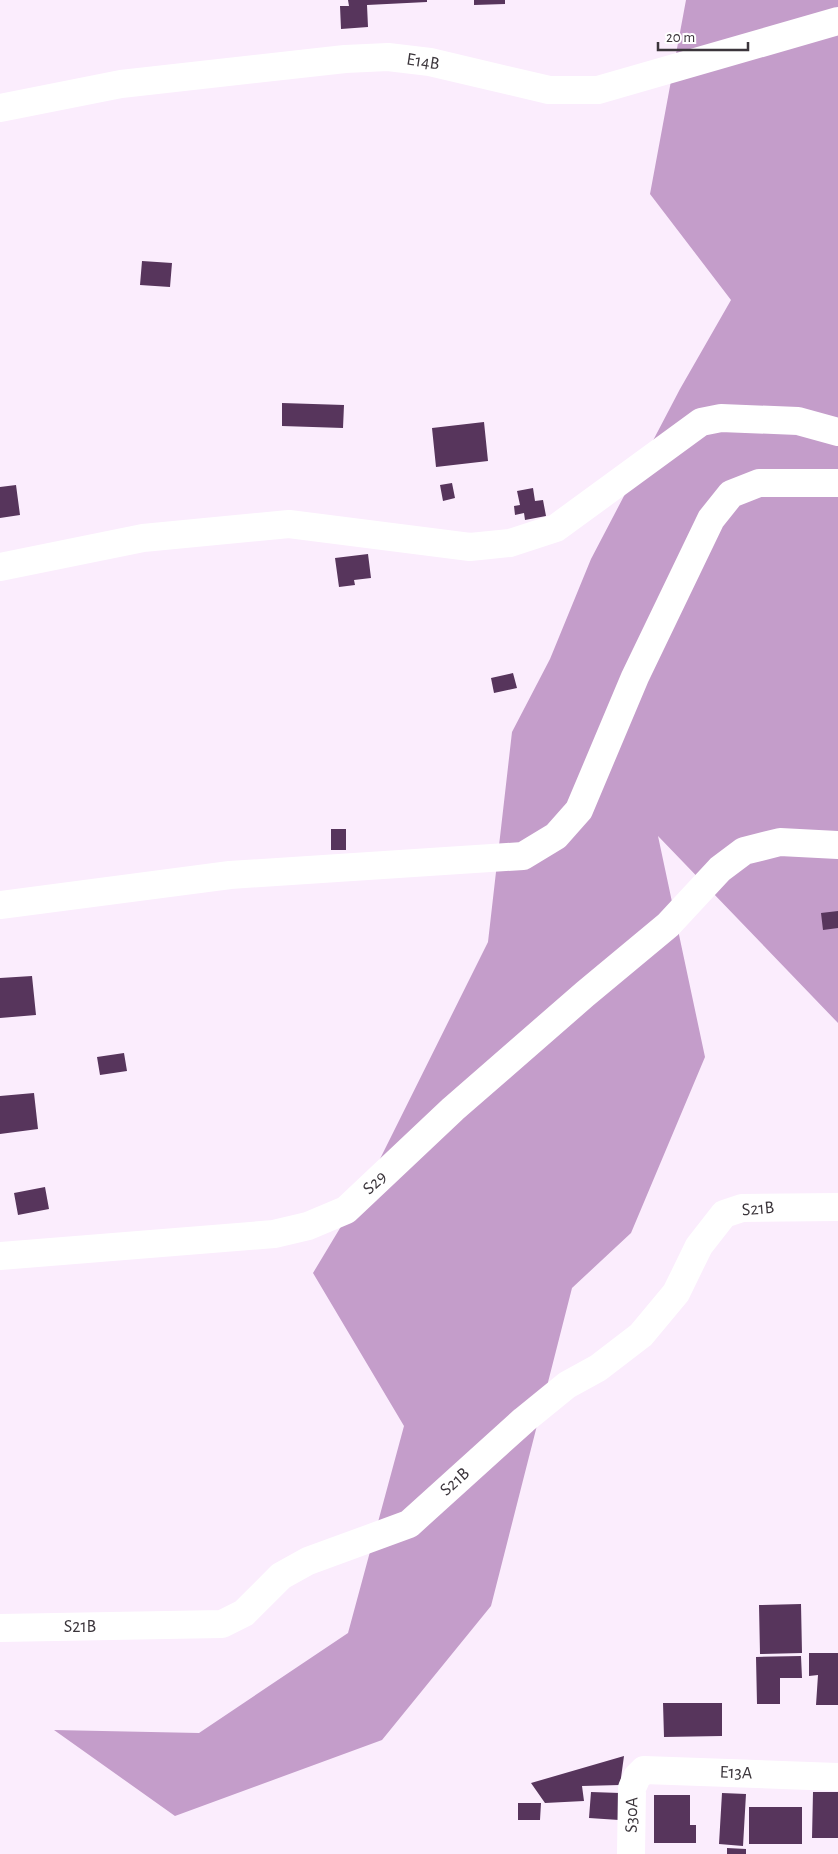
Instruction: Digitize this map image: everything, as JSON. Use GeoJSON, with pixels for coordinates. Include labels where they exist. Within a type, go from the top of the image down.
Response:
{"type":"FeatureCollection","features":[{"type":"Feature","properties":{"kind":"street","name":"E14B"},"geometry":{"type":"LineString","coordinates":[[0,108],[121,84],[345,59],[379,58],[430,62],[549,90],[598,90],[838,22]]}},
{"type":"Feature","properties":{"kind":"street"},"geometry":{"type":"LineString","coordinates":[[0,567],[144,538],[289,524],[470,547],[510,543],[556,528],[701,422],[721,418],[798,420],[838,432]]}},
{"type":"Feature","properties":{"kind":"street"},"geometry":{"type":"LineString","coordinates":[[0,905],[230,875],[523,856],[556,836],[579,810],[635,677],[711,519],[731,494],[759,482],[838,482]]}},
{"type":"Feature","properties":{"kind":"street","name":"S29"},"geometry":{"type":"LineString","coordinates":[[0,1256],[274,1234],[308,1226],[346,1210],[453,1109],[585,994],[668,925],[720,868],[744,851],[780,842],[838,845]]}},
{"type":"Feature","properties":{"kind":"street","name":"S21B"},"geometry":{"type":"LineString","coordinates":[[0,1628],[222,1624],[244,1614],[281,1576],[308,1561],[409,1524],[524,1420],[566,1385],[598,1368],[641,1335],[676,1293],[699,1246],[724,1214],[742,1208],[838,1207]]}},
{"type":"Feature","properties":{"kind":"street","name":"E13A"},"geometry":{"type":"LineString","coordinates":[[637,1777],[644,1770],[838,1777]]}},
{"type":"Feature","properties":{"kind":"street","name":"S30A"},"geometry":{"type":"LineString","coordinates":[[631,1854],[632,1788],[637,1777]]}},
{"type":"Feature","properties":{"kind":"shaded area"},"geometry":{"type":"Polygon","coordinates":[[[686,0],[838,0],[838,1023],[658,836],[705,1057],[631,1233],[572,1288],[491,1606],[382,1740],[175,1816],[54,1730],[199,1733],[348,1633],[404,1426],[313,1273],[372,1175],[488,942],[512,732],[550,659],[591,559],[680,389],[731,300],[650,194],[686,0]]]}},
{"type":"Feature","properties":{"kind":"building"},"geometry":{"type":"Polygon","coordinates":[[[348,0],[427,0],[427,2],[367,5],[368,27],[341,29],[340,6],[349,6],[348,0]]]}},
{"type":"Feature","properties":{"kind":"building"},"geometry":{"type":"Polygon","coordinates":[[[474,0],[505,0],[505,4],[474,5],[474,0]]]}},
{"type":"Feature","properties":{"kind":"building"},"geometry":{"type":"Polygon","coordinates":[[[142,261],[172,263],[170,287],[140,285],[142,261]]]}},
{"type":"Feature","properties":{"kind":"building"},"geometry":{"type":"Polygon","coordinates":[[[282,403],[344,405],[343,428],[282,426],[282,403]]]}},
{"type":"Feature","properties":{"kind":"building"},"geometry":{"type":"Polygon","coordinates":[[[484,422],[488,461],[436,467],[432,428],[484,422]]]}},
{"type":"Feature","properties":{"kind":"building"},"geometry":{"type":"Polygon","coordinates":[[[452,483],[455,498],[443,501],[440,485],[452,483]]]}},
{"type":"Feature","properties":{"kind":"building"},"geometry":{"type":"Polygon","coordinates":[[[16,485],[20,515],[0,518],[0,487],[16,485]]]}},
{"type":"Feature","properties":{"kind":"building"},"geometry":{"type":"Polygon","coordinates":[[[533,488],[535,501],[543,500],[546,516],[525,520],[524,513],[515,515],[514,506],[520,505],[517,491],[533,488]]]}},
{"type":"Feature","properties":{"kind":"building"},"geometry":{"type":"Polygon","coordinates":[[[368,554],[371,578],[354,580],[355,585],[339,587],[335,558],[368,554]]]}},
{"type":"Feature","properties":{"kind":"building"},"geometry":{"type":"Polygon","coordinates":[[[513,673],[517,688],[494,693],[491,678],[513,673]]]}},
{"type":"Feature","properties":{"kind":"building"},"geometry":{"type":"Polygon","coordinates":[[[331,829],[346,829],[346,850],[331,850],[331,829]]]}},
{"type":"Feature","properties":{"kind":"building"},"geometry":{"type":"Polygon","coordinates":[[[838,911],[838,928],[823,930],[821,913],[838,911]]]}},
{"type":"Feature","properties":{"kind":"building"},"geometry":{"type":"Polygon","coordinates":[[[32,976],[36,1015],[0,1018],[0,978],[32,976]]]}},
{"type":"Feature","properties":{"kind":"building"},"geometry":{"type":"Polygon","coordinates":[[[124,1053],[127,1071],[100,1075],[97,1057],[124,1053]]]}},
{"type":"Feature","properties":{"kind":"building"},"geometry":{"type":"Polygon","coordinates":[[[34,1093],[38,1129],[0,1134],[0,1096],[34,1093]]]}},
{"type":"Feature","properties":{"kind":"building"},"geometry":{"type":"Polygon","coordinates":[[[45,1187],[49,1209],[18,1215],[14,1193],[45,1187]]]}},
{"type":"Feature","properties":{"kind":"building"},"geometry":{"type":"Polygon","coordinates":[[[801,1604],[802,1653],[760,1654],[759,1605],[801,1604]]]}},
{"type":"Feature","properties":{"kind":"building"},"geometry":{"type":"Polygon","coordinates":[[[809,1653],[838,1653],[838,1705],[816,1705],[818,1675],[809,1676],[809,1653]]]}},
{"type":"Feature","properties":{"kind":"building"},"geometry":{"type":"Polygon","coordinates":[[[801,1656],[802,1678],[780,1678],[780,1704],[757,1704],[756,1657],[801,1656]]]}},
{"type":"Feature","properties":{"kind":"building"},"geometry":{"type":"Polygon","coordinates":[[[663,1703],[722,1703],[722,1736],[664,1737],[663,1703]]]}},
{"type":"Feature","properties":{"kind":"building"},"geometry":{"type":"Polygon","coordinates":[[[624,1756],[620,1785],[582,1786],[584,1801],[545,1803],[531,1783],[624,1756]]]}},
{"type":"Feature","properties":{"kind":"building"},"geometry":{"type":"Polygon","coordinates":[[[591,1792],[620,1793],[619,1820],[589,1818],[591,1792]]]}},
{"type":"Feature","properties":{"kind":"building"},"geometry":{"type":"Polygon","coordinates":[[[813,1792],[838,1792],[838,1838],[812,1838],[813,1792]]]}},
{"type":"Feature","properties":{"kind":"building"},"geometry":{"type":"Polygon","coordinates":[[[722,1793],[746,1794],[743,1846],[719,1844],[722,1793]]]}},
{"type":"Feature","properties":{"kind":"building"},"geometry":{"type":"Polygon","coordinates":[[[654,1795],[690,1795],[690,1825],[696,1825],[696,1843],[654,1843],[654,1795]]]}},
{"type":"Feature","properties":{"kind":"building"},"geometry":{"type":"Polygon","coordinates":[[[518,1803],[541,1803],[540,1820],[518,1820],[518,1803]]]}},
{"type":"Feature","properties":{"kind":"building"},"geometry":{"type":"Polygon","coordinates":[[[749,1807],[802,1807],[802,1844],[749,1844],[749,1807]]]}},
{"type":"Feature","properties":{"kind":"building"},"geometry":{"type":"Polygon","coordinates":[[[727,1848],[746,1849],[746,1854],[727,1854],[727,1848]]]}}]}
